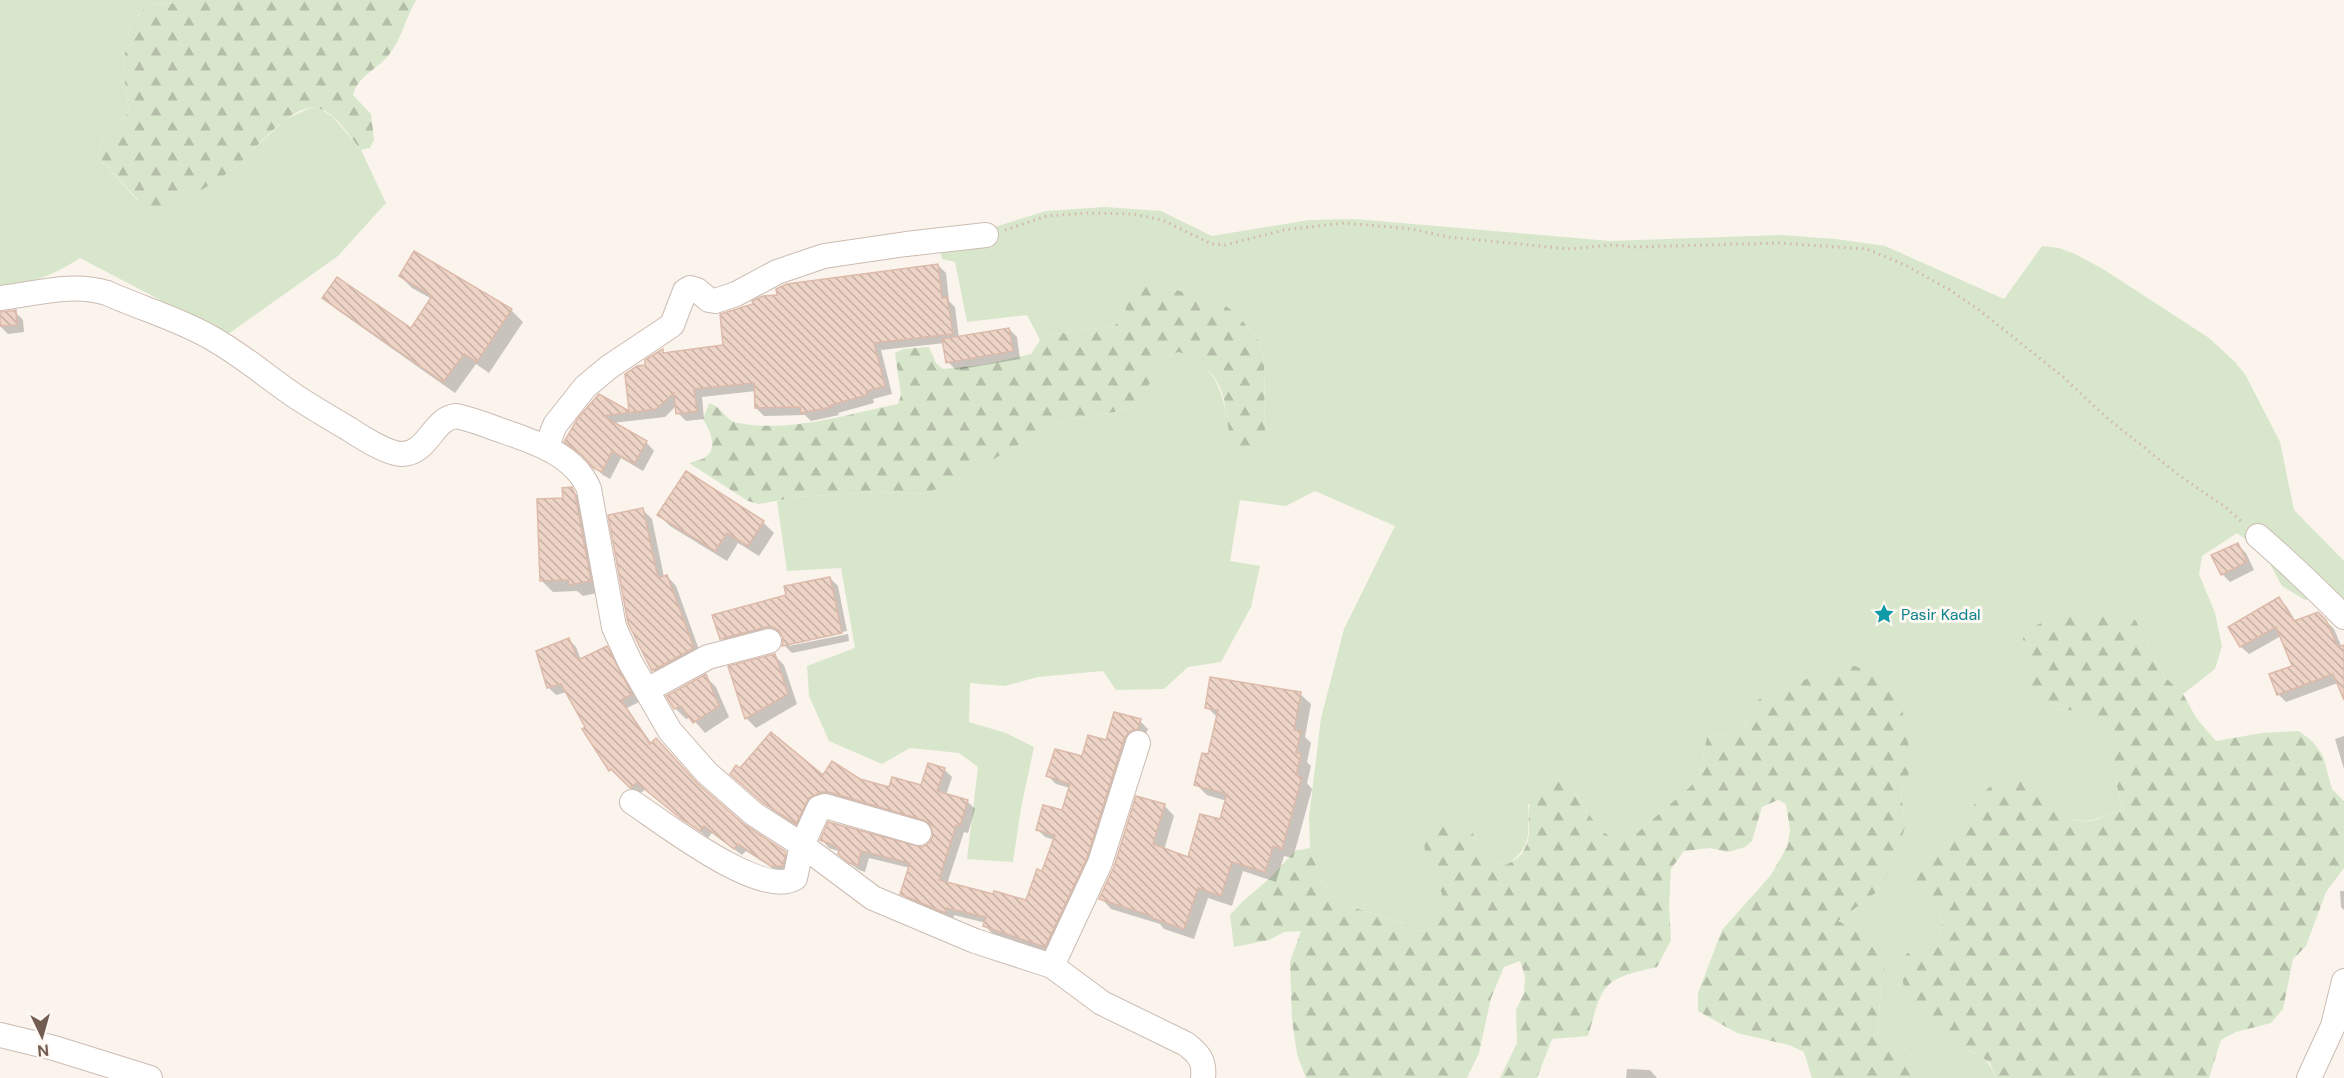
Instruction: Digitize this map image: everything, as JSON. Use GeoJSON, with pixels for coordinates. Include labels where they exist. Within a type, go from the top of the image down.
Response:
{"type":"FeatureCollection","features":[{"type":"Feature","properties":{"kind":"street"},"geometry":{"type":"LineString","coordinates":[[546,448],[555,425],[585,387],[609,367],[672,325],[685,291],[690,288],[697,290],[709,300],[715,301],[736,294],[777,272],[824,256],[986,235]]}},
{"type":"Feature","properties":{"kind":"street"},"geometry":{"type":"LineString","coordinates":[[0,298],[74,287],[91,288],[107,293],[207,334],[240,355],[297,398],[363,437],[399,454],[422,447],[447,418],[456,416],[524,438],[546,448],[574,468],[586,480],[614,627],[630,662],[670,731],[707,774],[754,814],[802,845],[873,898],[975,941],[1052,966],[1102,1003],[1186,1044],[1197,1052],[1202,1060],[1203,1078]]}},
{"type":"Feature","properties":{"kind":"street"},"geometry":{"type":"LineString","coordinates":[[2258,536],[2293,566],[2311,587],[2344,617]]}},
{"type":"Feature","properties":{"kind":"street"},"geometry":{"type":"LineString","coordinates":[[647,690],[708,657],[769,641]]}},
{"type":"Feature","properties":{"kind":"street"},"geometry":{"type":"LineString","coordinates":[[1052,966],[1100,863],[1138,743]]}},
{"type":"Feature","properties":{"kind":"street"},"geometry":{"type":"LineString","coordinates":[[632,802],[727,866],[754,876],[785,882],[795,878],[802,845],[819,808],[825,806],[919,833]]}},
{"type":"Feature","properties":{"kind":"street"},"geometry":{"type":"LineString","coordinates":[[2309,1078],[2333,1026],[2344,981]]}},
{"type":"Feature","properties":{"kind":"street"},"geometry":{"type":"LineString","coordinates":[[0,1035],[54,1048],[150,1078]]}},
{"type":"Feature","properties":{"kind":"path"},"geometry":{"type":"LineString","coordinates":[[986,235],[1047,216],[1088,213],[1134,214],[1162,220],[1212,244],[1226,245],[1284,230],[1344,223],[1412,229],[1448,237],[1570,249],[1611,245],[1635,247],[1778,243],[1867,249],[1905,265],[1978,310],[2062,376],[2107,418],[2180,476],[2224,506],[2258,536]]}},
{"type":"Feature","properties":{"kind":"green space"},"geometry":{"type":"Polygon","coordinates":[[[0,0],[188,0],[181,3],[149,4],[130,23],[123,66],[129,113],[103,138],[97,155],[138,201],[230,171],[286,119],[310,108],[319,108],[333,117],[361,150],[386,203],[338,256],[227,335],[80,258],[42,278],[0,285],[0,0]]]}},
{"type":"Feature","properties":{"kind":"green space"},"geometry":{"type":"Polygon","coordinates":[[[188,0],[416,0],[393,49],[384,61],[363,78],[353,95],[371,114],[374,140],[370,148],[361,150],[342,126],[325,111],[318,108],[307,108],[284,121],[230,171],[177,203],[144,215],[138,200],[97,155],[103,138],[129,113],[123,66],[130,23],[149,4],[181,3],[188,0]]]}},
{"type":"Feature","properties":{"kind":"green space"},"geometry":{"type":"Polygon","coordinates":[[[1105,207],[1161,211],[1212,236],[1309,220],[1355,219],[1610,241],[1780,235],[1836,239],[1885,246],[2004,299],[2042,246],[2059,248],[2103,269],[2209,338],[2245,374],[2280,442],[2294,510],[2344,561],[2344,602],[2337,597],[2305,600],[2282,586],[2264,553],[2237,533],[2202,556],[2199,574],[2215,613],[2222,646],[2215,669],[2183,694],[2164,676],[2136,621],[2055,709],[2083,711],[2094,717],[2102,727],[2124,810],[2092,820],[2078,821],[2061,817],[2042,787],[1981,795],[1949,840],[1922,865],[1922,897],[1936,907],[1943,922],[1937,938],[1906,954],[1960,1048],[1973,1052],[1987,1061],[1996,1078],[1913,1078],[1915,1068],[1910,1052],[1877,1035],[1881,986],[1885,969],[1837,921],[1878,891],[1905,828],[1901,792],[1908,777],[1804,680],[1779,687],[1759,700],[1743,731],[1707,737],[1700,773],[1690,787],[1630,839],[1614,839],[1599,829],[1568,783],[1528,805],[1528,832],[1525,846],[1506,865],[1491,859],[1471,831],[1426,863],[1442,894],[1435,929],[1417,931],[1402,923],[1349,906],[1322,882],[1310,848],[1309,817],[1321,718],[1344,629],[1395,526],[1315,491],[1286,506],[1240,500],[1230,561],[1260,566],[1251,607],[1221,662],[1188,667],[1164,689],[1116,690],[1103,671],[1038,677],[1005,686],[970,683],[969,722],[1006,733],[1034,747],[1021,808],[1013,862],[967,859],[978,767],[959,753],[910,748],[882,764],[829,741],[809,696],[807,666],[855,648],[841,568],[787,571],[777,501],[798,497],[878,492],[924,494],[950,484],[1059,422],[1130,409],[1137,404],[1163,360],[1178,352],[1203,365],[1218,385],[1226,410],[1231,438],[1265,434],[1264,360],[1260,343],[1238,315],[1126,314],[1114,326],[1048,335],[1040,340],[1027,315],[967,322],[955,262],[942,259],[937,236],[991,228],[1046,211],[1105,207]]]}},
{"type":"Feature","properties":{"kind":"green space"},"geometry":{"type":"Polygon","coordinates":[[[1156,284],[1223,304],[1238,315],[1260,343],[1264,360],[1265,434],[1252,455],[1237,446],[1231,437],[1223,396],[1212,374],[1193,358],[1178,352],[1163,360],[1137,405],[1130,409],[1059,422],[950,484],[924,494],[878,492],[798,497],[759,504],[748,501],[689,463],[705,457],[712,447],[708,428],[703,419],[709,403],[738,423],[778,426],[819,421],[898,404],[901,395],[895,353],[903,349],[929,347],[936,363],[943,369],[983,365],[1031,354],[1040,340],[1048,335],[1114,326],[1126,314],[1125,297],[1140,286],[1156,284]]]}},
{"type":"Feature","properties":{"kind":"green space"},"geometry":{"type":"Polygon","coordinates":[[[2120,614],[2130,616],[2136,621],[2164,676],[2183,694],[2197,719],[2216,741],[2262,733],[2299,731],[2313,742],[2323,756],[2332,789],[2344,801],[2344,868],[2326,892],[2306,946],[2293,959],[2283,1009],[2271,1023],[2236,1032],[2221,1040],[2209,1078],[1996,1078],[1990,1063],[1976,1053],[1960,1048],[1934,1027],[1904,987],[1901,971],[1906,954],[1937,938],[1943,922],[1936,907],[1922,897],[1915,881],[1922,865],[1949,840],[1981,795],[1994,783],[2027,777],[2042,787],[2061,817],[2074,820],[2096,820],[2124,810],[2112,757],[2103,731],[2095,720],[2085,713],[2054,708],[2033,694],[2023,648],[2024,636],[2030,629],[2041,623],[2068,617],[2120,614]]]}},
{"type":"Feature","properties":{"kind":"green space"},"geometry":{"type":"Polygon","coordinates":[[[1855,666],[1887,679],[1899,692],[1911,759],[1908,777],[1901,792],[1905,827],[1895,859],[1878,891],[1838,921],[1870,937],[1885,969],[1881,986],[1877,1035],[1910,1052],[1915,1068],[1913,1078],[1812,1078],[1804,1052],[1789,1045],[1737,1033],[1698,1011],[1698,993],[1722,930],[1771,875],[1787,847],[1790,830],[1786,804],[1778,800],[1762,807],[1752,841],[1745,847],[1728,852],[1710,848],[1684,851],[1671,869],[1669,905],[1671,940],[1657,967],[1625,976],[1608,986],[1598,1004],[1588,1036],[1552,1039],[1537,1078],[1500,1078],[1517,1043],[1516,1010],[1524,993],[1525,976],[1520,961],[1504,967],[1491,998],[1479,1053],[1467,1078],[1306,1078],[1297,1054],[1292,1020],[1290,962],[1301,931],[1284,932],[1269,940],[1234,947],[1230,915],[1295,851],[1310,848],[1322,882],[1349,906],[1402,923],[1417,931],[1434,929],[1442,894],[1426,863],[1423,829],[1438,819],[1471,831],[1491,859],[1506,865],[1522,853],[1529,834],[1528,817],[1532,799],[1538,790],[1550,781],[1568,783],[1599,829],[1614,839],[1630,839],[1690,787],[1700,773],[1707,737],[1743,731],[1757,701],[1771,689],[1804,680],[1836,667],[1855,666]]]}},
{"type":"Feature","properties":{"kind":"building"},"geometry":{"type":"Polygon","coordinates":[[[414,251],[512,309],[477,362],[464,354],[443,382],[322,298],[337,277],[411,328],[432,296],[399,276],[414,251]]]}},
{"type":"Feature","properties":{"kind":"building"},"geometry":{"type":"Polygon","coordinates":[[[938,264],[942,298],[947,297],[953,334],[874,343],[885,386],[866,391],[867,395],[831,405],[832,407],[801,413],[800,407],[755,408],[754,383],[694,389],[697,411],[676,414],[674,393],[656,409],[603,416],[647,441],[634,464],[612,451],[602,472],[593,468],[582,455],[564,442],[578,418],[599,394],[629,411],[625,374],[637,366],[645,365],[645,360],[661,350],[663,349],[663,353],[723,345],[720,314],[753,304],[752,301],[763,296],[777,295],[776,289],[787,284],[938,264]]]}},
{"type":"Feature","properties":{"kind":"building"},"geometry":{"type":"Polygon","coordinates":[[[16,310],[17,325],[0,326],[0,312],[16,310]]]}},
{"type":"Feature","properties":{"kind":"building"},"geometry":{"type":"Polygon","coordinates":[[[1009,328],[1013,351],[946,363],[942,339],[1009,328]]]}},
{"type":"Feature","properties":{"kind":"building"},"geometry":{"type":"Polygon","coordinates":[[[686,471],[764,521],[748,546],[727,533],[715,551],[657,515],[686,471]]]}},
{"type":"Feature","properties":{"kind":"building"},"geometry":{"type":"Polygon","coordinates":[[[572,487],[591,581],[569,585],[568,580],[540,581],[537,499],[563,498],[562,488],[572,487]]]}},
{"type":"Feature","properties":{"kind":"building"},"geometry":{"type":"Polygon","coordinates":[[[643,508],[658,578],[667,575],[694,648],[652,671],[628,623],[608,515],[643,508]]]}},
{"type":"Feature","properties":{"kind":"building"},"geometry":{"type":"Polygon","coordinates":[[[2238,543],[2247,562],[2221,575],[2211,555],[2238,543]]]}},
{"type":"Feature","properties":{"kind":"building"},"geometry":{"type":"Polygon","coordinates":[[[830,577],[842,633],[782,646],[783,638],[773,627],[720,639],[712,615],[786,595],[784,586],[830,577]]]}},
{"type":"Feature","properties":{"kind":"building"},"geometry":{"type":"Polygon","coordinates":[[[2279,597],[2294,621],[2318,612],[2326,620],[2338,647],[2344,645],[2344,700],[2333,674],[2277,695],[2269,674],[2292,666],[2276,627],[2240,647],[2228,627],[2279,597]]]}},
{"type":"Feature","properties":{"kind":"building"},"geometry":{"type":"Polygon","coordinates":[[[569,638],[578,660],[607,646],[632,694],[621,700],[650,744],[656,738],[698,784],[745,825],[786,852],[783,866],[771,866],[738,844],[734,849],[704,826],[700,831],[637,783],[630,788],[611,769],[609,771],[582,729],[585,727],[561,684],[547,688],[536,651],[569,638]]]}},
{"type":"Feature","properties":{"kind":"building"},"geometry":{"type":"Polygon","coordinates":[[[775,654],[788,694],[745,719],[728,666],[775,654]]]}},
{"type":"Feature","properties":{"kind":"building"},"geometry":{"type":"Polygon","coordinates":[[[706,674],[719,706],[693,723],[681,706],[674,709],[666,696],[706,674]]]}},
{"type":"Feature","properties":{"kind":"building"},"geometry":{"type":"Polygon","coordinates":[[[1210,677],[1301,692],[1294,730],[1301,731],[1296,753],[1301,754],[1296,775],[1302,777],[1282,849],[1273,846],[1265,872],[1232,862],[1221,896],[1198,888],[1184,929],[1099,899],[1114,867],[1136,796],[1165,804],[1153,844],[1188,857],[1200,814],[1220,819],[1227,794],[1194,785],[1202,753],[1208,754],[1218,710],[1205,708],[1210,677]]]}},
{"type":"Feature","properties":{"kind":"building"},"geometry":{"type":"Polygon","coordinates":[[[1114,712],[1141,719],[1138,729],[1129,732],[1124,739],[1087,858],[1045,947],[983,926],[986,917],[946,908],[945,913],[900,894],[910,863],[861,851],[858,865],[849,863],[838,854],[840,848],[820,840],[828,822],[922,847],[929,843],[933,836],[930,824],[923,820],[829,792],[821,792],[809,798],[796,824],[763,803],[730,774],[736,765],[740,768],[771,732],[823,775],[832,761],[860,779],[889,787],[892,777],[921,785],[928,763],[945,768],[937,791],[968,800],[960,826],[956,825],[939,880],[1026,900],[1037,869],[1042,871],[1055,835],[1036,830],[1043,805],[1062,810],[1070,784],[1046,776],[1055,749],[1082,756],[1088,735],[1106,740],[1114,712]]]}},
{"type":"Feature","properties":{"kind":"place","name":"Pasir Kadal"},"geometry":{"type":"Point","coordinates":[1884,614]}}]}
